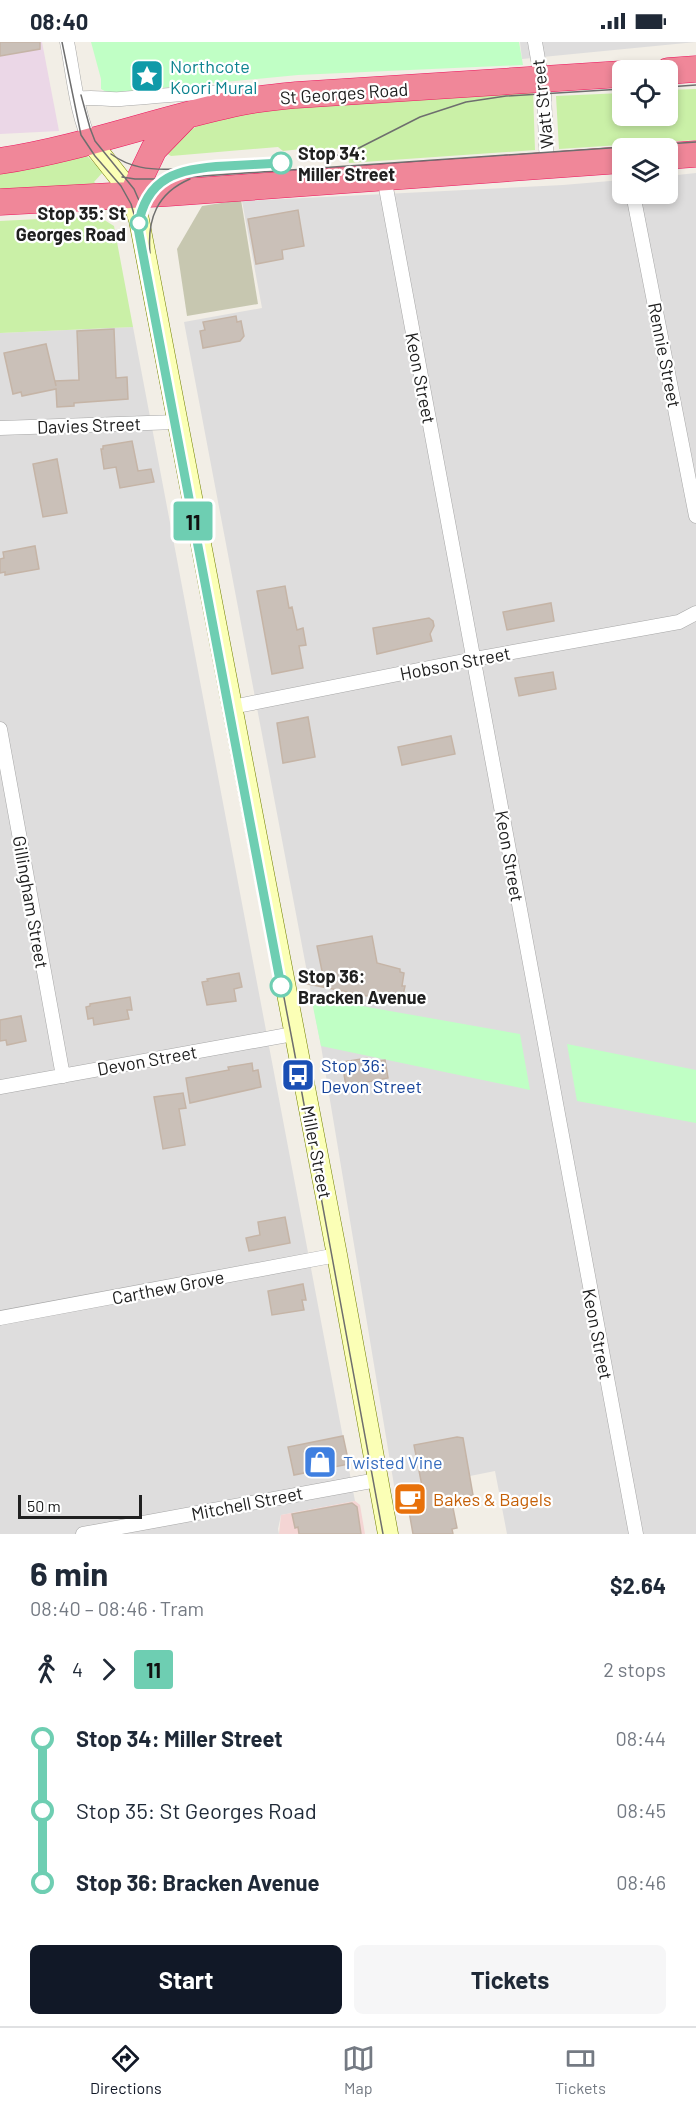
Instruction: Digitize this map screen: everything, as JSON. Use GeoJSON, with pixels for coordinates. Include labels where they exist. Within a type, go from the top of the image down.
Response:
{"type":"FeatureCollection","features":[{"type":"Feature","properties":{"kind":"highway"},"geometry":{"type":"LineString","coordinates":[[678,70],[696,69]]}},
{"type":"Feature","properties":{"kind":"highway","name":"St Georges Road"},"geometry":{"type":"LineString","coordinates":[[0,161],[46,154],[250,100],[612,75]]}},
{"type":"Feature","properties":{"kind":"highway"},"geometry":{"type":"LineString","coordinates":[[132,195],[154,149],[188,115]]}},
{"type":"Feature","properties":{"kind":"highway"},"geometry":{"type":"LineString","coordinates":[[678,155],[696,154]]}},
{"type":"Feature","properties":{"kind":"highway"},"geometry":{"type":"LineString","coordinates":[[0,202],[132,195],[612,161]]}},
{"type":"Feature","properties":{"kind":"street","name":"Miller Street"},"geometry":{"type":"LineString","coordinates":[[67,42],[86,132],[132,195],[139,220],[388,1534]]}},
{"type":"Feature","properties":{"kind":"street","name":"Watt Street"},"geometry":{"type":"LineString","coordinates":[[535,42],[542,79],[548,166]]}},
{"type":"Feature","properties":{"kind":"street"},"geometry":{"type":"LineString","coordinates":[[78,99],[95,97],[117,99],[209,92],[296,95]]}},
{"type":"Feature","properties":{"kind":"street","name":"Keon Street"},"geometry":{"type":"LineString","coordinates":[[384,177],[636,1534]]}},
{"type":"Feature","properties":{"kind":"street","name":"Rennie Street"},"geometry":{"type":"LineString","coordinates":[[635,204],[696,516]]}},
{"type":"Feature","properties":{"kind":"street","name":"Davies Street"},"geometry":{"type":"LineString","coordinates":[[0,428],[177,422]]}},
{"type":"Feature","properties":{"kind":"street","name":"Hobson Street"},"geometry":{"type":"LineString","coordinates":[[232,706],[679,622],[696,613]]}},
{"type":"Feature","properties":{"kind":"street","name":"Hobson Street"},"geometry":{"type":"LineString","coordinates":[[679,622],[696,625]]}},
{"type":"Feature","properties":{"kind":"street","name":"Gillingham Street"},"geometry":{"type":"LineString","coordinates":[[0,729],[63,1076]]}},
{"type":"Feature","properties":{"kind":"street","name":"Devon Street"},"geometry":{"type":"LineString","coordinates":[[0,1087],[294,1034]]}},
{"type":"Feature","properties":{"kind":"street","name":"Carthew Grove"},"geometry":{"type":"LineString","coordinates":[[0,1318],[336,1255]]}},
{"type":"Feature","properties":{"kind":"street","name":"Mitchell Street"},"geometry":{"type":"LineString","coordinates":[[82,1534],[377,1480]]}},
{"type":"Feature","properties":{"kind":"shaded area"},"geometry":{"type":"Polygon","coordinates":[[[0,42],[42,42],[59,131],[0,134],[0,42]]]}},
{"type":"Feature","properties":{"kind":"shaded area"},"geometry":{"type":"Polygon","coordinates":[[[520,42],[696,42],[522,59],[520,42]]]}},
{"type":"Feature","properties":{"kind":"shaded area"},"geometry":{"type":"Polygon","coordinates":[[[696,173],[696,1534],[507,1534],[495,1471],[395,1491],[321,1046],[184,322],[262,308],[242,201],[612,181],[612,204],[678,204],[678,175],[696,173]]]}},
{"type":"Feature","properties":{"kind":"shaded area"},"geometry":{"type":"Polygon","coordinates":[[[241,200],[258,304],[187,316],[177,249],[202,206],[241,200]]]}},
{"type":"Feature","properties":{"kind":"shaded area"},"geometry":{"type":"Polygon","coordinates":[[[133,327],[355,1501],[281,1515],[279,1534],[0,1534],[0,333],[133,327]]]}},
{"type":"Feature","properties":{"kind":"shaded area"},"geometry":{"type":"Polygon","coordinates":[[[355,1501],[360,1505],[365,1534],[279,1534],[281,1515],[355,1501]]]}},
{"type":"Feature","properties":{"kind":"green space"},"geometry":{"type":"Polygon","coordinates":[[[91,42],[519,42],[523,65],[298,75],[108,93],[101,89],[101,79],[91,42]]]}},
{"type":"Feature","properties":{"kind":"green space"},"geometry":{"type":"Polygon","coordinates":[[[696,89],[696,140],[612,138],[612,146],[559,149],[556,96],[612,93],[612,126],[678,126],[678,90],[696,89]]]}},
{"type":"Feature","properties":{"kind":"green space"},"geometry":{"type":"Polygon","coordinates":[[[533,90],[535,150],[349,163],[347,147],[302,154],[301,149],[283,151],[278,147],[171,156],[164,152],[183,134],[212,118],[280,106],[533,90]]]}},
{"type":"Feature","properties":{"kind":"green space"},"geometry":{"type":"Polygon","coordinates":[[[86,155],[103,172],[94,182],[98,185],[0,193],[0,172],[86,155]]]}},
{"type":"Feature","properties":{"kind":"green space"},"geometry":{"type":"Polygon","coordinates":[[[98,216],[114,226],[133,327],[0,333],[0,221],[98,216]]]}},
{"type":"Feature","properties":{"kind":"green space"},"geometry":{"type":"Polygon","coordinates":[[[311,997],[520,1034],[530,1090],[321,1046],[311,997]]]}},
{"type":"Feature","properties":{"kind":"green space"},"geometry":{"type":"Polygon","coordinates":[[[567,1044],[696,1070],[696,1123],[577,1101],[567,1044]]]}},
{"type":"Feature","properties":{"kind":"building"},"geometry":{"type":"Polygon","coordinates":[[[0,42],[40,42],[40,49],[0,56],[0,42]]]}},
{"type":"Feature","properties":{"kind":"building"},"geometry":{"type":"Polygon","coordinates":[[[298,210],[304,246],[282,250],[283,259],[256,264],[248,219],[298,210]]]}},
{"type":"Feature","properties":{"kind":"building"},"geometry":{"type":"Polygon","coordinates":[[[236,316],[237,322],[241,321],[244,336],[240,341],[203,348],[200,331],[205,330],[203,322],[236,316]]]}},
{"type":"Feature","properties":{"kind":"building"},"geometry":{"type":"Polygon","coordinates":[[[114,329],[116,378],[127,377],[128,399],[74,403],[74,406],[57,407],[56,389],[22,396],[21,392],[13,394],[4,353],[46,344],[56,386],[55,381],[79,380],[77,331],[114,329]]]}},
{"type":"Feature","properties":{"kind":"building"},"geometry":{"type":"Polygon","coordinates":[[[132,441],[138,471],[151,469],[154,482],[120,488],[116,467],[104,469],[101,449],[103,446],[132,441]]]}},
{"type":"Feature","properties":{"kind":"building"},"geometry":{"type":"Polygon","coordinates":[[[57,459],[67,513],[43,517],[33,464],[57,459]]]}},
{"type":"Feature","properties":{"kind":"building"},"geometry":{"type":"Polygon","coordinates":[[[35,546],[39,569],[5,575],[5,572],[0,573],[0,559],[4,558],[3,552],[35,546]]]}},
{"type":"Feature","properties":{"kind":"building"},"geometry":{"type":"Polygon","coordinates":[[[285,586],[289,608],[292,607],[297,630],[303,628],[306,645],[299,646],[303,668],[272,674],[257,591],[285,586]]]}},
{"type":"Feature","properties":{"kind":"building"},"geometry":{"type":"Polygon","coordinates":[[[551,603],[554,621],[507,630],[503,612],[551,603]]]}},
{"type":"Feature","properties":{"kind":"building"},"geometry":{"type":"Polygon","coordinates":[[[429,618],[433,621],[434,626],[430,634],[432,641],[377,654],[373,628],[429,618]]]}},
{"type":"Feature","properties":{"kind":"building"},"geometry":{"type":"Polygon","coordinates":[[[553,672],[556,689],[519,696],[515,678],[553,672]]]}},
{"type":"Feature","properties":{"kind":"building"},"geometry":{"type":"Polygon","coordinates":[[[308,717],[315,757],[283,763],[277,723],[308,717]]]}},
{"type":"Feature","properties":{"kind":"building"},"geometry":{"type":"Polygon","coordinates":[[[451,736],[455,754],[402,765],[398,747],[451,736]]]}},
{"type":"Feature","properties":{"kind":"building"},"geometry":{"type":"Polygon","coordinates":[[[372,936],[377,963],[400,969],[400,972],[404,973],[402,986],[405,986],[401,1005],[386,1002],[387,1000],[298,982],[323,976],[317,946],[372,936]]]}},
{"type":"Feature","properties":{"kind":"building"},"geometry":{"type":"Polygon","coordinates":[[[239,973],[242,987],[234,989],[236,1001],[207,1005],[202,982],[239,973]]]}},
{"type":"Feature","properties":{"kind":"building"},"geometry":{"type":"Polygon","coordinates":[[[130,997],[132,1010],[127,1010],[129,1019],[94,1025],[93,1018],[88,1019],[86,1007],[90,1004],[130,997]]]}},
{"type":"Feature","properties":{"kind":"building"},"geometry":{"type":"Polygon","coordinates":[[[21,1016],[26,1041],[7,1045],[6,1040],[0,1041],[0,1020],[21,1016]]]}},
{"type":"Feature","properties":{"kind":"building"},"geometry":{"type":"Polygon","coordinates":[[[367,1058],[368,1062],[385,1060],[388,1078],[346,1086],[342,1062],[367,1058]]]}},
{"type":"Feature","properties":{"kind":"building"},"geometry":{"type":"Polygon","coordinates":[[[252,1063],[253,1071],[258,1070],[261,1087],[190,1103],[186,1078],[252,1063]]]}},
{"type":"Feature","properties":{"kind":"building"},"geometry":{"type":"Polygon","coordinates":[[[183,1093],[186,1108],[179,1109],[185,1145],[163,1149],[154,1097],[183,1093]]]}},
{"type":"Feature","properties":{"kind":"building"},"geometry":{"type":"Polygon","coordinates":[[[285,1217],[290,1243],[249,1251],[246,1238],[260,1235],[258,1222],[285,1217]]]}},
{"type":"Feature","properties":{"kind":"building"},"geometry":{"type":"Polygon","coordinates":[[[303,1284],[306,1300],[302,1300],[304,1310],[272,1315],[268,1291],[303,1284]]]}},
{"type":"Feature","properties":{"kind":"building"},"geometry":{"type":"Polygon","coordinates":[[[343,1436],[349,1464],[294,1475],[288,1447],[343,1436]]]}},
{"type":"Feature","properties":{"kind":"building"},"geometry":{"type":"Polygon","coordinates":[[[457,1437],[463,1438],[473,1495],[451,1498],[457,1528],[452,1529],[453,1534],[413,1534],[406,1494],[423,1491],[414,1445],[457,1437]]]}},
{"type":"Feature","properties":{"kind":"building"},"geometry":{"type":"Polygon","coordinates":[[[352,1503],[357,1507],[361,1534],[299,1534],[298,1527],[295,1528],[292,1514],[352,1503]]]}},
{"type":"Feature","properties":{"kind":"tram line"},"geometry":{"type":"LineString","coordinates":[[62,42],[81,135],[95,156],[121,186],[131,204],[136,221],[294,1050],[383,1534]]}},
{"type":"Feature","properties":{"kind":"tram line"},"geometry":{"type":"LineString","coordinates":[[678,86],[696,85]]}},
{"type":"Feature","properties":{"kind":"tram line"},"geometry":{"type":"LineString","coordinates":[[314,160],[349,153],[420,117],[466,102],[506,96],[612,90]]}},
{"type":"Feature","properties":{"kind":"tram line"},"geometry":{"type":"LineString","coordinates":[[81,95],[95,141],[134,189],[141,205],[145,224]]}},
{"type":"Feature","properties":{"kind":"tram line"},"geometry":{"type":"LineString","coordinates":[[122,177],[160,179],[696,142]]}},
{"type":"Feature","properties":{"kind":"tram line"},"geometry":{"type":"LineString","coordinates":[[111,154],[140,167],[173,169]]}},
{"type":"Feature","properties":{"kind":"tram line","name":"11"},"geometry":{"type":"LineString","coordinates":[[281,163],[199,168],[184,170],[166,178],[150,194],[142,211],[138,228],[281,986]]}},
{"type":"Feature","properties":{"kind":"tram line"},"geometry":{"type":"LineString","coordinates":[[141,213],[150,194],[168,177]]}},
{"type":"Feature","properties":{"kind":"tram line"},"geometry":{"type":"LineString","coordinates":[[150,253],[150,229],[156,208],[169,192],[190,179]]}},
{"type":"Feature","properties":{"kind":"place","name":"Northcote Koori Mural"},"geometry":{"type":"Point","coordinates":[147,76]}},
{"type":"Feature","properties":{"kind":"place","name":"Stop 34: Miller Street"},"geometry":{"type":"Point","coordinates":[281,163]}},
{"type":"Feature","properties":{"kind":"place","name":"Stop 35: St Georges Road"},"geometry":{"type":"Point","coordinates":[139,223]}},
{"type":"Feature","properties":{"kind":"place","name":"Stop 36: Bracken Avenue"},"geometry":{"type":"Point","coordinates":[281,986]}},
{"type":"Feature","properties":{"kind":"place","name":"Stop 36: Devon Street"},"geometry":{"type":"Point","coordinates":[298,1075]}},
{"type":"Feature","properties":{"kind":"place","name":"Twisted Vine"},"geometry":{"type":"Point","coordinates":[320,1462]}},
{"type":"Feature","properties":{"kind":"place","name":"Bakes & Bagels"},"geometry":{"type":"Point","coordinates":[410,1499]}}]}
